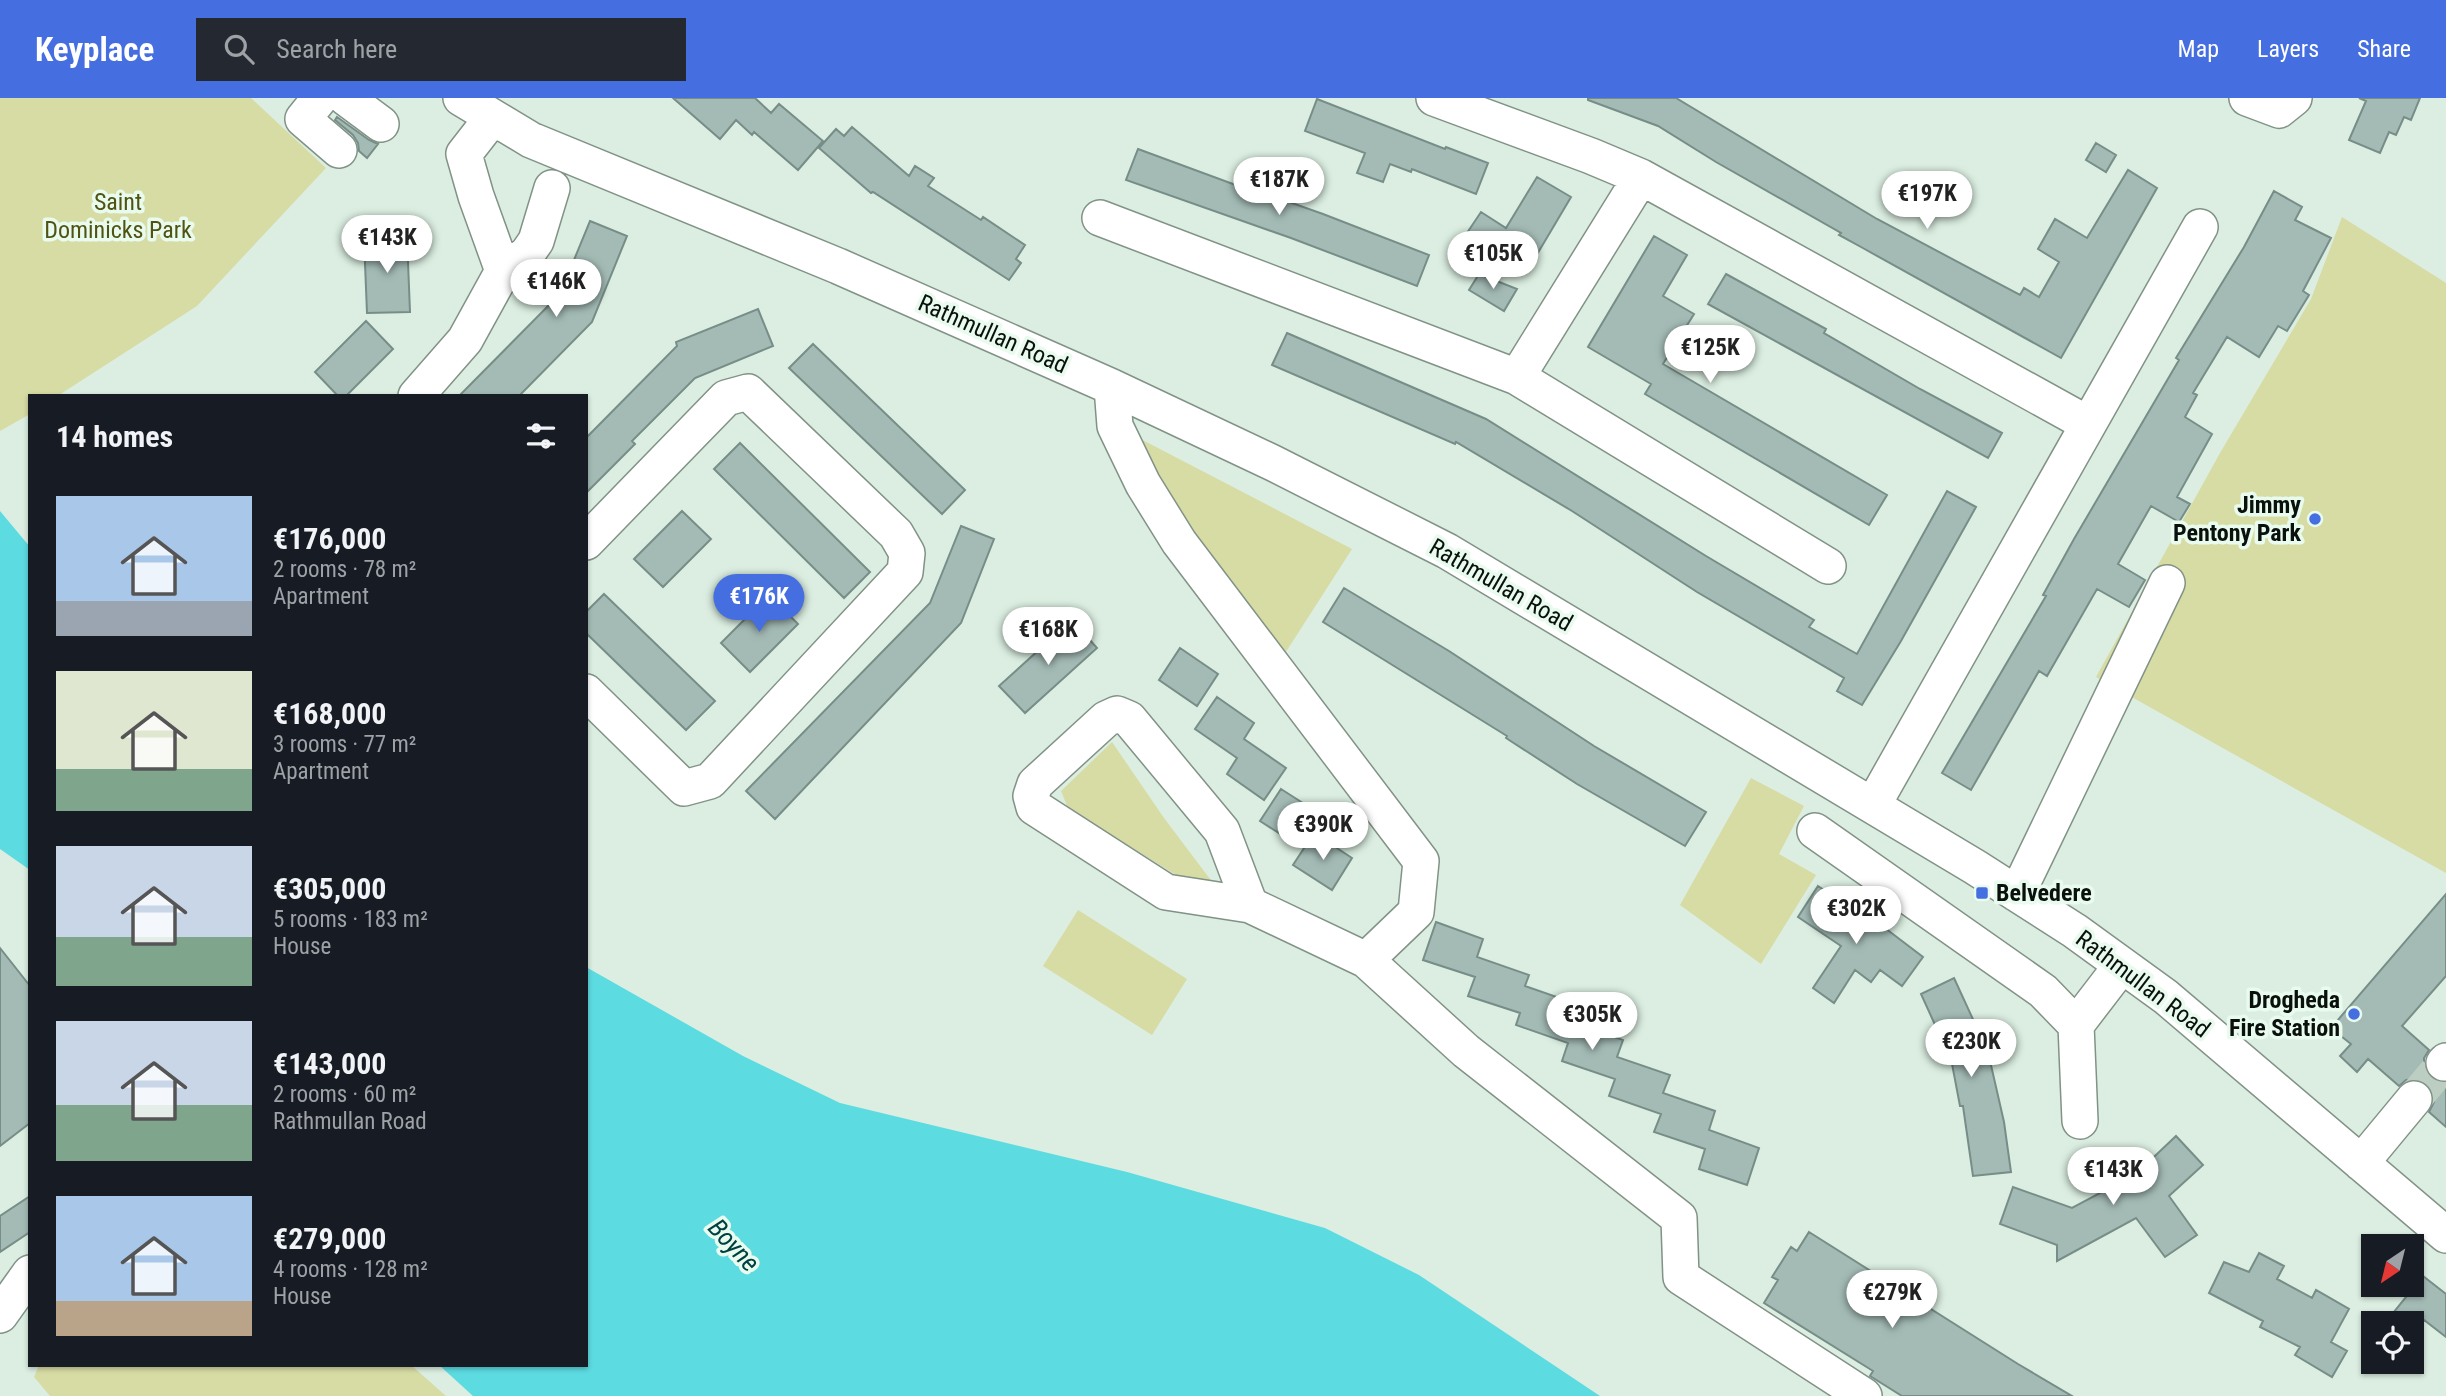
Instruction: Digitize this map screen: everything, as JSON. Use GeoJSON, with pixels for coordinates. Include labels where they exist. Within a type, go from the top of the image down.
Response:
{"type":"FeatureCollection","features":[{"type":"Feature","properties":{"kind":"street"},"geometry":{"type":"LineString","coordinates":[[320,98],[303,119],[339,150]]}},
{"type":"Feature","properties":{"kind":"street"},"geometry":{"type":"LineString","coordinates":[[346,98],[381,124]]}},
{"type":"Feature","properties":{"kind":"street","name":"Rathmullan Road"},"geometry":{"type":"LineString","coordinates":[[461,98],[531,140],[838,265],[1112,387],[1273,463],[1447,551],[2076,931],[2166,997],[2361,1163],[2440,1217]]}},
{"type":"Feature","properties":{"kind":"street"},"geometry":{"type":"LineString","coordinates":[[1434,98],[1641,177],[2088,424]]}},
{"type":"Feature","properties":{"kind":"street"},"geometry":{"type":"LineString","coordinates":[[2247,98],[2279,110],[2294,98]]}},
{"type":"Feature","properties":{"kind":"street"},"geometry":{"type":"LineString","coordinates":[[492,118],[464,154],[503,271]]}},
{"type":"Feature","properties":{"kind":"street"},"geometry":{"type":"LineString","coordinates":[[1517,377],[1641,177]]}},
{"type":"Feature","properties":{"kind":"street"},"geometry":{"type":"LineString","coordinates":[[418,394],[465,340],[503,271],[527,254],[536,241],[552,188]]}},
{"type":"Feature","properties":{"kind":"street"},"geometry":{"type":"LineString","coordinates":[[1100,218],[1517,377],[1828,566]]}},
{"type":"Feature","properties":{"kind":"street"},"geometry":{"type":"LineString","coordinates":[[1873,806],[2200,227]]}},
{"type":"Feature","properties":{"kind":"street"},"geometry":{"type":"LineString","coordinates":[[1112,387],[1115,426],[1143,484],[1180,542],[1421,861],[1416,912],[1366,960]]}},
{"type":"Feature","properties":{"kind":"street"},"geometry":{"type":"LineString","coordinates":[[588,540],[726,398],[748,392],[896,534],[907,553],[905,572],[710,781],[684,788],[588,694]]}},
{"type":"Feature","properties":{"kind":"street"},"geometry":{"type":"LineString","coordinates":[[2017,894],[2167,583]]}},
{"type":"Feature","properties":{"kind":"street"},"geometry":{"type":"LineString","coordinates":[[1250,905],[1222,831],[1129,719],[1117,714],[1106,719],[1035,784],[1031,796],[1034,807],[1167,892],[1250,905],[1366,960],[1466,1051],[1679,1218],[1681,1277],[1864,1396]]}},
{"type":"Feature","properties":{"kind":"street"},"geometry":{"type":"LineString","coordinates":[[1815,831],[2043,991],[2076,1025]]}},
{"type":"Feature","properties":{"kind":"street"},"geometry":{"type":"LineString","coordinates":[[2080,1121],[2076,1025],[2122,965]]}},
{"type":"Feature","properties":{"kind":"street"},"geometry":{"type":"LineString","coordinates":[[2361,1163],[2414,1099]]}},
{"type":"Feature","properties":{"kind":"street"},"geometry":{"type":"LineString","coordinates":[[0,1315],[28,1276]]}},
{"type":"Feature","properties":{"kind":"green space","name":"Saint Dominicks Park"},"geometry":{"type":"Polygon","coordinates":[[[0,98],[251,98],[326,168],[197,306],[61,394],[28,394],[28,415],[0,431],[0,98]]]}},
{"type":"Feature","properties":{"kind":"green space","name":"Jimmy Pentony Park"},"geometry":{"type":"Polygon","coordinates":[[[2342,217],[2446,283],[2446,873],[2096,677],[2220,453],[2311,299],[2342,217]]]}},
{"type":"Feature","properties":{"kind":"green space"},"geometry":{"type":"Polygon","coordinates":[[[1131,434],[1352,549],[1282,658],[1212,572],[1131,434]]]}},
{"type":"Feature","properties":{"kind":"green space"},"geometry":{"type":"Polygon","coordinates":[[[1112,742],[1213,883],[1197,888],[1068,808],[1061,791],[1112,742]]]}},
{"type":"Feature","properties":{"kind":"green space"},"geometry":{"type":"Polygon","coordinates":[[[1751,778],[1804,806],[1779,854],[1816,875],[1761,964],[1680,905],[1751,778]]]}},
{"type":"Feature","properties":{"kind":"green space"},"geometry":{"type":"Polygon","coordinates":[[[1078,910],[1187,979],[1152,1035],[1043,966],[1078,910]]]}},
{"type":"Feature","properties":{"kind":"green space"},"geometry":{"type":"Polygon","coordinates":[[[38,1367],[413,1367],[446,1396],[50,1396],[34,1377],[38,1367]]]}},
{"type":"Feature","properties":{"kind":"water"},"geometry":{"type":"Polygon","coordinates":[[[0,511],[28,545],[28,869],[0,849],[0,511]]]}},
{"type":"Feature","properties":{"kind":"water","name":"Boyne"},"geometry":{"type":"Polygon","coordinates":[[[588,968],[743,1056],[840,1103],[1127,1172],[1325,1228],[1419,1275],[1600,1396],[473,1396],[441,1367],[588,1367],[588,968]]]}},
{"type":"Feature","properties":{"kind":"building"},"geometry":{"type":"Polygon","coordinates":[[[673,98],[755,98],[771,113],[779,104],[823,141],[798,170],[736,120],[720,139],[673,98]]]}},
{"type":"Feature","properties":{"kind":"building"},"geometry":{"type":"Polygon","coordinates":[[[1588,98],[1676,98],[1877,219],[2020,295],[2024,288],[2039,297],[2059,262],[2038,249],[2055,219],[2087,238],[2128,170],[2157,188],[2061,358],[1839,235],[1841,233],[1658,126],[1588,98]]]}},
{"type":"Feature","properties":{"kind":"building"},"geometry":{"type":"Polygon","coordinates":[[[2359,98],[2420,98],[2411,120],[2404,117],[2396,135],[2389,132],[2380,153],[2349,140],[2366,101],[2359,98]]]}},
{"type":"Feature","properties":{"kind":"building"},"geometry":{"type":"Polygon","coordinates":[[[1317,99],[1488,163],[1476,194],[1412,169],[1411,172],[1390,164],[1383,182],[1357,173],[1365,153],[1305,131],[1317,99]]]}},
{"type":"Feature","properties":{"kind":"building"},"geometry":{"type":"Polygon","coordinates":[[[337,117],[378,144],[367,158],[359,151],[353,135],[335,120],[337,117]]]}},
{"type":"Feature","properties":{"kind":"building"},"geometry":{"type":"Polygon","coordinates":[[[852,127],[909,176],[915,166],[934,178],[928,186],[1025,245],[1016,259],[1021,263],[1009,280],[871,193],[819,148],[836,129],[844,136],[852,127]]]}},
{"type":"Feature","properties":{"kind":"building"},"geometry":{"type":"Polygon","coordinates":[[[2096,143],[2116,155],[2106,172],[2086,160],[2096,143]]]}},
{"type":"Feature","properties":{"kind":"building"},"geometry":{"type":"Polygon","coordinates":[[[1138,149],[1323,214],[1429,255],[1417,286],[1126,180],[1138,149]]]}},
{"type":"Feature","properties":{"kind":"building"},"geometry":{"type":"Polygon","coordinates":[[[1537,177],[1571,197],[1526,273],[1467,233],[1481,212],[1506,228],[1537,177]]]}},
{"type":"Feature","properties":{"kind":"building"},"geometry":{"type":"Polygon","coordinates":[[[2274,191],[2302,207],[2295,220],[2331,238],[2303,291],[2309,295],[2287,331],[2278,326],[2259,357],[2227,337],[2193,393],[2197,395],[2185,417],[2212,434],[2177,497],[2190,504],[2179,522],[2151,506],[2118,564],[2145,580],[2129,607],[2097,589],[2047,676],[2039,671],[1971,790],[1942,773],[2046,596],[2043,595],[2074,539],[2274,191]]]}},
{"type":"Feature","properties":{"kind":"building"},"geometry":{"type":"Polygon","coordinates":[[[590,221],[627,236],[592,322],[521,394],[461,394],[560,294],[590,221]]]}},
{"type":"Feature","properties":{"kind":"building"},"geometry":{"type":"Polygon","coordinates":[[[1654,236],[1687,255],[1663,296],[1694,314],[1663,364],[1887,495],[1869,525],[1645,394],[1651,384],[1588,347],[1654,236]]]}},
{"type":"Feature","properties":{"kind":"building"},"geometry":{"type":"Polygon","coordinates":[[[407,237],[410,312],[367,313],[364,239],[407,237]]]}},
{"type":"Feature","properties":{"kind":"building"},"geometry":{"type":"Polygon","coordinates":[[[1479,274],[1517,289],[1504,311],[1469,290],[1479,274]]]}},
{"type":"Feature","properties":{"kind":"building"},"geometry":{"type":"Polygon","coordinates":[[[1726,274],[1826,329],[1824,333],[1920,389],[2002,433],[1988,458],[1708,304],[1726,274]]]}},
{"type":"Feature","properties":{"kind":"building"},"geometry":{"type":"Polygon","coordinates":[[[758,309],[773,346],[695,378],[632,441],[635,444],[588,491],[588,436],[677,346],[676,342],[758,309]]]}},
{"type":"Feature","properties":{"kind":"building"},"geometry":{"type":"Polygon","coordinates":[[[366,321],[393,349],[348,394],[336,394],[315,372],[366,321]]]}},
{"type":"Feature","properties":{"kind":"building"},"geometry":{"type":"Polygon","coordinates":[[[1287,333],[1486,419],[1814,620],[1809,627],[1857,654],[1947,491],[1976,507],[1862,705],[1837,691],[1844,678],[1697,592],[1572,511],[1456,442],[1455,444],[1272,365],[1287,333]]]}},
{"type":"Feature","properties":{"kind":"building"},"geometry":{"type":"Polygon","coordinates":[[[813,344],[965,490],[942,514],[789,368],[813,344]]]}},
{"type":"Feature","properties":{"kind":"building"},"geometry":{"type":"Polygon","coordinates":[[[740,443],[870,572],[844,598],[714,469],[740,443]]]}},
{"type":"Feature","properties":{"kind":"building"},"geometry":{"type":"Polygon","coordinates":[[[682,511],[711,539],[663,587],[634,559],[682,511]]]}},
{"type":"Feature","properties":{"kind":"building"},"geometry":{"type":"Polygon","coordinates":[[[961,526],[994,539],[961,623],[775,819],[746,791],[930,603],[961,526]]]}},
{"type":"Feature","properties":{"kind":"building"},"geometry":{"type":"Polygon","coordinates":[[[1344,588],[1449,651],[1594,746],[1706,812],[1685,846],[1577,784],[1506,738],[1507,736],[1323,622],[1344,588]]]}},
{"type":"Feature","properties":{"kind":"building"},"geometry":{"type":"Polygon","coordinates":[[[604,594],[715,701],[686,730],[588,635],[588,610],[604,594]]]}},
{"type":"Feature","properties":{"kind":"building"},"geometry":{"type":"Polygon","coordinates":[[[769,595],[798,624],[750,672],[721,643],[769,595]]]}},
{"type":"Feature","properties":{"kind":"building"},"geometry":{"type":"Polygon","coordinates":[[[1072,620],[1097,648],[1025,713],[999,686],[1072,620]]]}},
{"type":"Feature","properties":{"kind":"building"},"geometry":{"type":"Polygon","coordinates":[[[1180,648],[1218,674],[1197,706],[1159,680],[1180,648]]]}},
{"type":"Feature","properties":{"kind":"building"},"geometry":{"type":"Polygon","coordinates":[[[1217,697],[1254,723],[1244,739],[1286,768],[1264,800],[1227,774],[1237,758],[1195,729],[1217,697]]]}},
{"type":"Feature","properties":{"kind":"building"},"geometry":{"type":"Polygon","coordinates":[[[1281,789],[1320,814],[1299,846],[1260,821],[1281,789]]]}},
{"type":"Feature","properties":{"kind":"building"},"geometry":{"type":"Polygon","coordinates":[[[1314,833],[1352,858],[1332,890],[1293,865],[1314,833]]]}},
{"type":"Feature","properties":{"kind":"building"},"geometry":{"type":"Polygon","coordinates":[[[1818,886],[1879,927],[1881,925],[1923,957],[1902,986],[1880,970],[1871,982],[1855,970],[1834,1003],[1813,988],[1841,946],[1798,917],[1818,886]]]}},
{"type":"Feature","properties":{"kind":"building"},"geometry":{"type":"Polygon","coordinates":[[[2446,894],[2446,976],[2402,1026],[2429,1050],[2424,1058],[2424,1068],[2429,1077],[2446,1083],[2446,1127],[2429,1112],[2434,1102],[2433,1091],[2427,1084],[2417,1079],[2406,1080],[2399,1086],[2368,1059],[2357,1072],[2340,1056],[2351,1044],[2331,1028],[2446,894]]]}},
{"type":"Feature","properties":{"kind":"building"},"geometry":{"type":"Polygon","coordinates":[[[1436,922],[1483,939],[1477,957],[1529,975],[1525,986],[1577,1004],[1571,1022],[1623,1040],[1617,1057],[1670,1075],[1663,1093],[1715,1111],[1709,1130],[1759,1148],[1747,1185],[1699,1169],[1705,1149],[1654,1132],[1661,1114],[1609,1096],[1615,1079],[1562,1061],[1568,1043],[1516,1025],[1520,1013],[1468,996],[1475,977],[1423,960],[1436,922]]]}},
{"type":"Feature","properties":{"kind":"building"},"geometry":{"type":"Polygon","coordinates":[[[0,948],[28,983],[28,1125],[0,1146],[0,948]]]}},
{"type":"Feature","properties":{"kind":"building"},"geometry":{"type":"Polygon","coordinates":[[[1954,978],[1988,1052],[2004,1122],[2011,1172],[1973,1176],[1963,1106],[1960,1106],[1949,1048],[1946,1049],[1921,994],[1954,978]]]}},
{"type":"Feature","properties":{"kind":"building"},"geometry":{"type":"Polygon","coordinates":[[[2176,1136],[2203,1165],[2169,1196],[2197,1235],[2165,1257],[2136,1218],[2057,1261],[2057,1245],[2000,1224],[2013,1187],[2072,1208],[2136,1174],[2176,1136]]]}},
{"type":"Feature","properties":{"kind":"building"},"geometry":{"type":"Polygon","coordinates":[[[28,1197],[28,1233],[0,1252],[0,1216],[28,1197]]]}},
{"type":"Feature","properties":{"kind":"building"},"geometry":{"type":"Polygon","coordinates":[[[1809,1232],[2072,1396],[1902,1396],[1870,1376],[1873,1371],[1764,1303],[1778,1280],[1772,1277],[1791,1247],[1797,1251],[1809,1232]]]}},
{"type":"Feature","properties":{"kind":"building"},"geometry":{"type":"Polygon","coordinates":[[[2259,1253],[2284,1266],[2277,1279],[2312,1298],[2316,1290],[2349,1309],[2331,1342],[2347,1351],[2332,1377],[2295,1355],[2300,1347],[2260,1327],[2263,1321],[2209,1293],[2224,1262],[2249,1272],[2259,1253]]]}},
{"type":"Feature","properties":{"kind":"building"},"geometry":{"type":"Polygon","coordinates":[[[2424,1277],[2446,1294],[2446,1337],[2424,1320],[2424,1311],[2395,1311],[2406,1297],[2424,1297],[2424,1277]]]}},
{"type":"Feature","properties":{"kind":"tunnel"},"geometry":{"type":"LineString","coordinates":[[2414,1099],[2444,1063]]}},
{"type":"Feature","properties":{"kind":"place","name":"Jimmy Pentony Park"},"geometry":{"type":"Point","coordinates":[2315,519]}},
{"type":"Feature","properties":{"kind":"place","name":"Belvedere"},"geometry":{"type":"Point","coordinates":[1982,893]}},
{"type":"Feature","properties":{"kind":"place","name":"Drogheda Fire Station"},"geometry":{"type":"Point","coordinates":[2354,1014]}}]}
